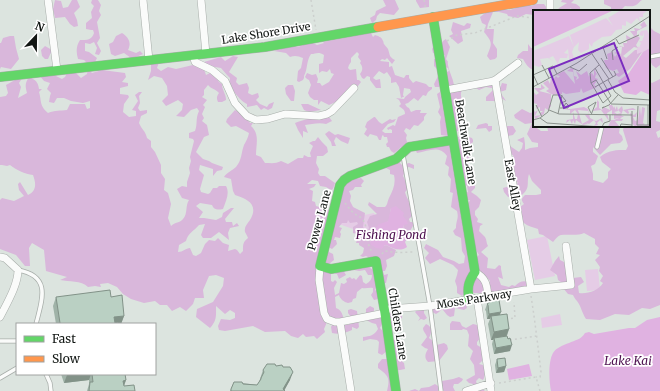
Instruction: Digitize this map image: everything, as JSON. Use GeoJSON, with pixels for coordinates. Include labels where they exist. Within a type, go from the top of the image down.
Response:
{"type":"FeatureCollection","features":[{"type":"Feature","properties":{"kind":"street"},"geometry":{"type":"LineString","coordinates":[[48,0],[57,70]]}},
{"type":"Feature","properties":{"kind":"street"},"geometry":{"type":"LineString","coordinates":[[143,0],[150,60]]}},
{"type":"Feature","properties":{"kind":"street"},"geometry":{"type":"LineString","coordinates":[[201,0],[206,54]]}},
{"type":"Feature","properties":{"kind":"street","name":"Lake Shore Drive"},"geometry":{"type":"LineString","coordinates":[[0,77],[265,47],[533,0]]}},
{"type":"Feature","properties":{"kind":"street","name":"Beachwalk Lane"},"geometry":{"type":"LineString","coordinates":[[433,17],[475,272]]}},
{"type":"Feature","properties":{"kind":"street"},"geometry":{"type":"LineString","coordinates":[[193,56],[195,62],[212,70],[225,81],[235,103],[247,116],[256,120],[268,119],[285,114],[319,116],[327,114],[332,111],[354,88]]}},
{"type":"Feature","properties":{"kind":"street"},"geometry":{"type":"LineString","coordinates":[[446,90],[495,80],[518,64]]}},
{"type":"Feature","properties":{"kind":"street","name":"East Alley"},"geometry":{"type":"LineString","coordinates":[[495,80],[530,290]]}},
{"type":"Feature","properties":{"kind":"street","name":"Power Lane"},"geometry":{"type":"LineString","coordinates":[[340,322],[335,322],[328,319],[324,313],[319,280],[320,266],[340,185],[350,176],[396,160],[409,147],[453,140]]}},
{"type":"Feature","properties":{"kind":"street","name":"Moss Parkway"},"geometry":{"type":"LineString","coordinates":[[340,322],[385,313],[388,309],[430,306],[488,296],[571,285],[566,246]]}},
{"type":"Feature","properties":{"kind":"street"},"geometry":{"type":"LineString","coordinates":[[0,256],[5,258],[18,270],[15,285],[0,317]]}},
{"type":"Feature","properties":{"kind":"street","name":"Power Lane"},"geometry":{"type":"LineString","coordinates":[[320,266],[331,268],[378,260]]}},
{"type":"Feature","properties":{"kind":"street","name":"Childers Lane"},"geometry":{"type":"LineString","coordinates":[[378,260],[396,391]]}},
{"type":"Feature","properties":{"kind":"street"},"geometry":{"type":"LineString","coordinates":[[466,391],[491,386],[473,299],[468,287],[469,280],[475,272],[484,278],[487,285],[488,296]]}},
{"type":"Feature","properties":{"kind":"street"},"geometry":{"type":"LineString","coordinates":[[340,322],[351,391]]}},
{"type":"Feature","properties":{"kind":"lane"},"geometry":{"type":"LineString","coordinates":[[650,57],[660,55]]}},
{"type":"Feature","properties":{"kind":"lane"},"geometry":{"type":"LineString","coordinates":[[597,147],[602,127]]}},
{"type":"Feature","properties":{"kind":"lane"},"geometry":{"type":"LineString","coordinates":[[403,153],[430,306],[441,391]]}},
{"type":"Feature","properties":{"kind":"lane"},"geometry":{"type":"LineString","coordinates":[[18,270],[26,271],[34,275],[42,286],[43,296],[36,323]]}},
{"type":"Feature","properties":{"kind":"lane"},"geometry":{"type":"LineString","coordinates":[[0,341],[16,341]]}},
{"type":"Feature","properties":{"kind":"lane"},"geometry":{"type":"LineString","coordinates":[[0,378],[16,369]]}},
{"type":"Feature","properties":{"kind":"lane"},"geometry":{"type":"LineString","coordinates":[[46,375],[50,383],[51,391]]}},
{"type":"Feature","properties":{"kind":"path"},"geometry":{"type":"LineString","coordinates":[[311,0],[317,38]]}},
{"type":"Feature","properties":{"kind":"path"},"geometry":{"type":"LineString","coordinates":[[438,46],[457,35],[475,33],[517,16],[533,18]]}},
{"type":"Feature","properties":{"kind":"path"},"geometry":{"type":"LineString","coordinates":[[339,192],[349,209],[363,219],[370,250],[378,260],[384,252],[404,253],[420,251]]}},
{"type":"Feature","properties":{"kind":"path"},"geometry":{"type":"LineString","coordinates":[[491,386],[540,377],[541,372],[536,328],[530,290]]}},
{"type":"Feature","properties":{"kind":"path"},"geometry":{"type":"LineString","coordinates":[[502,320],[515,318],[514,302]]}},
{"type":"Feature","properties":{"kind":"path"},"geometry":{"type":"LineString","coordinates":[[506,341],[536,336]]}},
{"type":"Feature","properties":{"kind":"path"},"geometry":{"type":"LineString","coordinates":[[536,377],[540,391]]}},
{"type":"Feature","properties":{"kind":"shaded area"},"geometry":{"type":"Polygon","coordinates":[[[55,0],[61,1],[63,8],[68,7],[72,0],[77,0],[80,7],[74,13],[78,26],[74,27],[65,17],[55,18],[53,9],[55,0]]]}},
{"type":"Feature","properties":{"kind":"shaded area"},"geometry":{"type":"Polygon","coordinates":[[[92,0],[98,0],[101,5],[99,11],[101,15],[97,22],[100,38],[97,43],[101,51],[99,55],[95,54],[97,48],[94,42],[90,44],[85,43],[85,51],[97,58],[95,62],[87,63],[84,60],[78,59],[77,49],[80,40],[89,39],[94,33],[93,30],[86,29],[86,23],[92,18],[91,12],[94,6],[91,3],[92,0]]]}},
{"type":"Feature","properties":{"kind":"shaded area"},"geometry":{"type":"Polygon","coordinates":[[[383,0],[395,0],[399,9],[394,15],[380,13],[376,20],[372,23],[370,18],[375,15],[376,11],[386,6],[383,0]]]}},
{"type":"Feature","properties":{"kind":"shaded area"},"geometry":{"type":"Polygon","coordinates":[[[416,0],[429,0],[429,7],[420,8],[416,0]]]}},
{"type":"Feature","properties":{"kind":"shaded area"},"geometry":{"type":"Polygon","coordinates":[[[562,0],[574,0],[571,3],[580,7],[580,10],[572,10],[571,8],[568,10],[558,10],[567,3],[561,2],[562,0]]]}},
{"type":"Feature","properties":{"kind":"shaded area"},"geometry":{"type":"Polygon","coordinates":[[[604,0],[642,0],[635,6],[625,6],[622,10],[611,10],[611,7],[604,4],[604,0]]]}},
{"type":"Feature","properties":{"kind":"shaded area"},"geometry":{"type":"Polygon","coordinates":[[[523,1],[531,6],[544,4],[548,10],[533,10],[533,15],[526,14],[518,18],[499,12],[493,12],[487,29],[494,29],[493,43],[497,49],[497,57],[490,60],[487,56],[491,43],[484,32],[486,25],[482,23],[480,17],[489,10],[510,10],[516,8],[523,1]]]}},
{"type":"Feature","properties":{"kind":"shaded area"},"geometry":{"type":"Polygon","coordinates":[[[453,22],[464,26],[467,23],[471,24],[470,28],[461,31],[463,41],[458,44],[449,36],[453,34],[451,30],[453,22]]]}},
{"type":"Feature","properties":{"kind":"shaded area"},"geometry":{"type":"Polygon","coordinates":[[[650,27],[660,34],[660,65],[656,68],[652,65],[650,60],[650,27]]]}},
{"type":"Feature","properties":{"kind":"shaded area"},"geometry":{"type":"Polygon","coordinates":[[[122,33],[129,40],[130,45],[128,50],[136,53],[140,51],[143,54],[131,58],[124,53],[115,56],[111,54],[109,44],[113,42],[116,36],[122,33]]]}},
{"type":"Feature","properties":{"kind":"shaded area"},"geometry":{"type":"Polygon","coordinates":[[[371,33],[373,37],[375,35],[382,39],[391,57],[395,60],[392,64],[387,58],[380,61],[389,62],[389,67],[392,66],[395,75],[404,78],[406,75],[409,75],[409,78],[413,83],[416,81],[432,87],[426,96],[423,95],[418,101],[414,98],[405,104],[411,112],[421,110],[420,113],[427,113],[424,120],[418,126],[414,125],[410,130],[406,128],[404,131],[407,135],[407,142],[405,146],[401,147],[394,153],[389,147],[387,147],[387,137],[384,137],[383,135],[381,140],[379,140],[377,136],[370,134],[368,137],[364,134],[367,129],[365,127],[367,122],[374,117],[382,124],[390,119],[396,119],[394,122],[388,124],[382,131],[385,133],[392,133],[392,130],[388,130],[387,128],[393,125],[395,126],[398,117],[405,114],[404,110],[399,106],[401,104],[399,100],[396,98],[404,99],[411,92],[410,89],[404,88],[404,97],[401,98],[399,87],[396,82],[391,83],[391,78],[387,72],[384,74],[379,71],[373,78],[376,80],[380,79],[381,88],[376,88],[370,80],[370,77],[367,76],[364,79],[362,78],[360,74],[362,71],[362,66],[358,57],[359,54],[357,52],[351,58],[348,68],[350,70],[356,69],[357,80],[361,82],[351,92],[337,101],[329,105],[321,101],[318,105],[318,100],[314,100],[308,93],[311,85],[309,80],[305,77],[307,73],[312,75],[316,74],[318,79],[317,83],[320,83],[322,86],[329,82],[334,74],[331,73],[330,69],[327,72],[322,71],[319,73],[319,64],[323,63],[324,55],[319,53],[311,54],[308,59],[304,78],[299,82],[297,81],[298,71],[301,68],[303,58],[296,56],[290,57],[286,53],[274,51],[292,46],[298,47],[311,42],[317,45],[324,43],[323,42],[371,33]]]}},
{"type":"Feature","properties":{"kind":"shaded area"},"geometry":{"type":"Polygon","coordinates":[[[14,36],[19,59],[11,69],[1,67],[0,69],[0,43],[3,38],[14,36]]]}},
{"type":"Feature","properties":{"kind":"shaded area"},"geometry":{"type":"Polygon","coordinates":[[[446,39],[450,47],[446,59],[454,85],[466,83],[491,83],[493,86],[492,88],[486,87],[479,90],[476,88],[468,90],[465,88],[462,91],[462,101],[460,105],[465,120],[461,127],[461,132],[454,130],[441,84],[439,87],[435,87],[434,84],[438,76],[449,71],[448,68],[443,66],[437,69],[434,66],[434,59],[445,59],[445,55],[433,53],[432,49],[434,45],[440,47],[446,39]]]}},
{"type":"Feature","properties":{"kind":"shaded area"},"geometry":{"type":"Polygon","coordinates":[[[528,44],[531,48],[533,48],[533,70],[526,64],[523,59],[517,58],[523,51],[528,51],[528,44]]]}},
{"type":"Feature","properties":{"kind":"shaded area"},"geometry":{"type":"Polygon","coordinates":[[[45,46],[52,50],[48,59],[45,59],[42,56],[41,50],[45,46]]]}},
{"type":"Feature","properties":{"kind":"shaded area"},"geometry":{"type":"Polygon","coordinates":[[[233,56],[238,57],[229,72],[237,78],[236,82],[239,85],[247,83],[249,88],[248,93],[252,95],[258,93],[259,97],[256,100],[260,104],[267,107],[269,104],[274,102],[272,108],[268,110],[264,108],[261,110],[257,105],[247,107],[247,104],[232,89],[230,78],[221,68],[209,66],[204,62],[221,57],[225,61],[233,56]]]}},
{"type":"Feature","properties":{"kind":"shaded area"},"geometry":{"type":"Polygon","coordinates":[[[159,62],[157,68],[161,71],[168,67],[176,69],[193,65],[204,69],[206,75],[210,73],[216,76],[222,84],[226,100],[222,102],[217,101],[219,93],[208,85],[204,90],[204,95],[202,97],[207,100],[203,105],[205,107],[202,114],[204,118],[202,121],[207,125],[209,135],[204,137],[196,152],[203,159],[223,167],[222,170],[217,171],[213,176],[213,169],[200,165],[199,170],[204,175],[200,189],[201,192],[208,194],[213,188],[226,186],[228,191],[227,197],[223,209],[219,210],[214,208],[212,205],[200,203],[196,206],[203,212],[199,218],[216,220],[222,217],[223,213],[231,208],[234,208],[225,219],[226,222],[232,222],[233,226],[237,223],[239,226],[230,228],[228,233],[229,240],[219,232],[211,238],[203,238],[201,235],[205,224],[199,225],[190,234],[186,241],[179,245],[178,252],[190,248],[193,255],[196,256],[201,253],[205,244],[209,240],[215,241],[218,238],[223,243],[229,245],[228,251],[235,249],[240,254],[243,251],[244,243],[248,238],[245,229],[252,215],[253,207],[251,203],[244,198],[235,195],[231,179],[224,177],[238,164],[249,133],[236,126],[231,127],[226,122],[235,110],[245,116],[250,123],[253,123],[251,126],[256,132],[257,136],[256,155],[261,157],[265,163],[275,163],[281,161],[288,164],[298,158],[303,158],[304,155],[311,157],[310,153],[313,146],[309,143],[315,141],[318,137],[327,147],[328,152],[323,156],[317,156],[316,163],[319,169],[318,173],[320,176],[325,176],[335,183],[333,189],[331,190],[320,186],[318,181],[312,180],[307,184],[316,184],[314,187],[309,189],[313,191],[312,201],[315,202],[316,206],[323,208],[324,212],[336,208],[346,181],[361,178],[364,181],[361,185],[362,187],[355,187],[353,190],[349,191],[351,196],[350,201],[353,207],[365,213],[363,227],[365,230],[368,230],[369,228],[367,222],[370,216],[377,214],[368,205],[369,202],[377,207],[385,207],[393,190],[395,181],[394,175],[390,174],[390,170],[386,168],[399,162],[402,165],[409,163],[414,165],[414,169],[409,167],[403,168],[405,172],[403,176],[407,187],[405,193],[412,211],[412,216],[409,219],[410,222],[414,224],[410,231],[403,229],[404,225],[391,208],[389,221],[378,226],[370,242],[384,246],[386,245],[396,250],[394,256],[386,260],[387,266],[385,271],[383,271],[384,275],[388,274],[386,283],[382,283],[368,257],[360,256],[363,253],[364,248],[359,245],[359,243],[356,243],[356,234],[353,233],[353,227],[358,224],[357,222],[350,223],[348,220],[347,223],[342,223],[339,227],[342,228],[340,238],[335,237],[334,240],[336,240],[337,244],[332,249],[323,244],[329,252],[333,254],[334,260],[329,264],[317,267],[316,273],[343,270],[346,275],[339,279],[337,274],[331,274],[331,281],[333,282],[335,280],[337,282],[334,288],[335,295],[339,293],[341,283],[344,284],[347,282],[346,279],[350,277],[356,280],[360,275],[362,276],[363,282],[366,284],[372,278],[372,275],[368,275],[365,270],[354,270],[369,267],[373,270],[373,274],[377,282],[375,290],[378,292],[378,299],[374,300],[371,295],[373,288],[362,288],[357,292],[356,298],[353,299],[352,302],[348,303],[341,299],[339,295],[335,297],[336,308],[342,313],[348,325],[351,323],[351,317],[348,310],[351,309],[357,311],[359,327],[357,329],[352,327],[352,330],[344,333],[332,333],[331,318],[327,322],[324,329],[325,332],[317,339],[314,336],[306,337],[303,334],[298,338],[291,336],[285,331],[265,332],[253,326],[225,331],[219,330],[218,326],[221,319],[230,320],[235,318],[235,313],[230,310],[225,314],[216,306],[215,320],[210,328],[196,317],[197,309],[213,302],[223,286],[224,278],[216,275],[209,276],[203,290],[204,298],[195,298],[193,304],[186,311],[180,307],[172,311],[167,305],[160,305],[155,301],[144,303],[131,299],[123,294],[117,287],[108,283],[100,284],[101,287],[88,287],[78,282],[60,280],[67,277],[46,271],[44,250],[32,243],[29,248],[30,266],[25,266],[16,255],[0,249],[0,200],[2,198],[14,201],[24,196],[19,190],[18,184],[20,182],[28,195],[33,191],[35,184],[33,175],[21,172],[10,165],[0,165],[0,97],[6,96],[8,93],[6,85],[15,80],[21,80],[19,83],[21,87],[18,98],[27,93],[26,85],[29,77],[33,79],[37,83],[39,89],[42,89],[39,92],[41,103],[43,108],[48,113],[67,110],[70,104],[85,104],[87,109],[90,108],[90,101],[83,103],[64,98],[57,98],[54,103],[49,102],[51,93],[47,89],[50,83],[44,81],[40,76],[50,73],[62,79],[68,71],[75,72],[81,78],[87,74],[88,69],[92,73],[102,70],[125,73],[126,77],[122,82],[128,83],[128,86],[120,88],[120,94],[128,95],[129,97],[124,104],[123,112],[129,117],[136,116],[136,111],[132,110],[138,101],[135,95],[142,92],[139,96],[140,103],[138,108],[140,111],[147,110],[147,113],[141,116],[139,123],[147,138],[151,141],[151,147],[161,165],[161,173],[165,179],[164,190],[168,193],[171,204],[168,218],[171,226],[185,217],[189,200],[182,198],[177,189],[182,186],[187,187],[190,173],[190,157],[194,141],[193,139],[189,138],[189,133],[195,131],[199,111],[197,108],[191,110],[184,117],[176,116],[182,110],[183,104],[178,100],[166,106],[162,101],[168,95],[167,86],[162,78],[154,76],[148,80],[151,71],[151,63],[159,62]]]}},
{"type":"Feature","properties":{"kind":"shaded area"},"geometry":{"type":"Polygon","coordinates":[[[660,79],[660,110],[657,111],[656,121],[660,122],[660,130],[656,132],[658,138],[660,137],[660,305],[650,309],[642,308],[629,315],[615,314],[600,320],[586,319],[580,305],[573,295],[568,294],[563,288],[565,285],[558,280],[557,275],[550,270],[559,256],[560,260],[566,263],[573,278],[581,277],[584,282],[578,286],[579,293],[592,291],[601,286],[603,283],[600,281],[603,276],[599,271],[600,267],[595,260],[600,255],[596,254],[599,248],[595,244],[595,239],[584,233],[561,235],[553,242],[539,234],[538,229],[523,222],[520,207],[524,204],[522,200],[523,198],[525,195],[541,194],[541,190],[532,181],[529,174],[526,190],[522,195],[508,197],[504,192],[503,188],[518,183],[513,170],[515,163],[513,155],[509,155],[510,146],[519,152],[523,143],[517,140],[524,137],[525,150],[538,147],[538,143],[532,142],[527,134],[532,123],[525,124],[515,118],[514,115],[522,109],[530,113],[533,112],[533,127],[541,131],[548,131],[547,127],[620,127],[619,133],[623,140],[620,143],[611,144],[600,155],[593,147],[593,152],[598,156],[595,164],[591,166],[593,180],[603,183],[608,178],[608,172],[611,169],[602,162],[600,157],[616,150],[626,150],[628,146],[623,130],[624,127],[650,127],[650,82],[652,83],[660,79]]]}},
{"type":"Feature","properties":{"kind":"shaded area"},"geometry":{"type":"Polygon","coordinates":[[[502,83],[507,84],[506,90],[500,92],[506,101],[501,98],[494,101],[486,101],[486,97],[493,90],[499,91],[502,83]]]}},
{"type":"Feature","properties":{"kind":"shaded area"},"geometry":{"type":"Polygon","coordinates":[[[288,85],[293,85],[295,91],[294,101],[291,101],[286,94],[285,88],[288,85]]]}},
{"type":"Feature","properties":{"kind":"shaded area"},"geometry":{"type":"Polygon","coordinates":[[[440,92],[448,136],[441,135],[441,117],[438,112],[440,107],[437,94],[440,92]]]}},
{"type":"Feature","properties":{"kind":"shaded area"},"geometry":{"type":"Polygon","coordinates":[[[301,104],[308,104],[321,110],[309,112],[304,110],[301,104]]]}},
{"type":"Feature","properties":{"kind":"shaded area"},"geometry":{"type":"Polygon","coordinates":[[[329,117],[332,121],[326,124],[318,123],[305,125],[308,133],[303,131],[303,138],[295,123],[308,119],[321,119],[329,117]]]}},
{"type":"Feature","properties":{"kind":"shaded area"},"geometry":{"type":"Polygon","coordinates":[[[486,123],[488,126],[492,126],[492,130],[489,132],[486,128],[476,129],[478,125],[486,123]]]}},
{"type":"Feature","properties":{"kind":"shaded area"},"geometry":{"type":"Polygon","coordinates":[[[507,126],[513,126],[516,131],[513,135],[508,136],[507,126]]]}},
{"type":"Feature","properties":{"kind":"shaded area"},"geometry":{"type":"Polygon","coordinates":[[[329,131],[335,135],[338,134],[350,138],[348,144],[336,137],[334,141],[336,146],[332,146],[325,134],[329,131]]]}},
{"type":"Feature","properties":{"kind":"shaded area"},"geometry":{"type":"Polygon","coordinates":[[[466,136],[472,138],[473,140],[466,153],[471,159],[468,167],[472,170],[471,179],[475,183],[475,188],[471,192],[481,200],[479,207],[475,211],[475,215],[478,219],[477,222],[483,224],[480,226],[479,231],[485,237],[488,246],[481,252],[488,258],[487,268],[495,269],[499,265],[501,266],[503,279],[498,277],[501,285],[509,287],[512,285],[515,286],[524,281],[528,282],[530,287],[491,294],[484,290],[482,293],[474,293],[471,290],[475,278],[481,279],[489,285],[490,281],[478,270],[475,258],[479,255],[476,250],[466,208],[470,200],[468,200],[465,193],[468,192],[467,186],[463,183],[458,137],[466,136]]]}},
{"type":"Feature","properties":{"kind":"shaded area"},"geometry":{"type":"Polygon","coordinates":[[[449,145],[470,270],[465,291],[462,296],[457,293],[455,281],[458,270],[453,265],[440,259],[430,264],[425,258],[429,253],[424,248],[426,244],[438,250],[443,257],[459,264],[464,263],[465,256],[462,251],[461,238],[455,235],[453,231],[456,228],[458,214],[457,211],[451,207],[453,193],[450,192],[451,179],[448,175],[449,167],[445,164],[447,156],[441,151],[437,150],[417,153],[415,149],[449,145]]]}},
{"type":"Feature","properties":{"kind":"shaded area"},"geometry":{"type":"Polygon","coordinates":[[[343,191],[359,216],[374,213],[378,224],[367,234],[339,224],[343,191]]]}},
{"type":"Feature","properties":{"kind":"shaded area"},"geometry":{"type":"Polygon","coordinates":[[[547,236],[555,276],[535,280],[527,240],[547,236]]]}},
{"type":"Feature","properties":{"kind":"shaded area"},"geometry":{"type":"Polygon","coordinates":[[[598,269],[600,290],[587,291],[585,270],[598,269]]]}},
{"type":"Feature","properties":{"kind":"shaded area"},"geometry":{"type":"Polygon","coordinates":[[[461,302],[466,304],[467,308],[464,310],[455,308],[454,316],[450,317],[443,310],[436,314],[432,312],[433,308],[443,308],[452,304],[458,305],[461,302]]]}},
{"type":"Feature","properties":{"kind":"shaded area"},"geometry":{"type":"Polygon","coordinates":[[[370,306],[374,308],[374,313],[383,319],[380,328],[391,340],[399,340],[400,357],[404,363],[405,369],[391,371],[393,391],[387,391],[388,378],[378,368],[378,364],[382,359],[395,359],[387,351],[382,355],[378,353],[379,342],[377,340],[370,339],[363,341],[363,337],[370,336],[378,329],[376,324],[366,320],[369,315],[366,313],[366,309],[370,306]]]}},
{"type":"Feature","properties":{"kind":"shaded area"},"geometry":{"type":"Polygon","coordinates":[[[418,309],[424,309],[424,313],[427,318],[418,321],[420,318],[415,312],[418,309]]]}},
{"type":"Feature","properties":{"kind":"shaded area"},"geometry":{"type":"Polygon","coordinates":[[[396,310],[402,313],[402,318],[393,327],[389,325],[389,313],[396,310]]]}},
{"type":"Feature","properties":{"kind":"shaded area"},"geometry":{"type":"Polygon","coordinates":[[[560,314],[562,325],[542,328],[541,318],[560,314]]]}},
{"type":"Feature","properties":{"kind":"shaded area"},"geometry":{"type":"Polygon","coordinates":[[[452,321],[460,322],[462,326],[466,328],[473,324],[477,325],[480,330],[481,336],[477,342],[477,345],[482,348],[484,359],[479,364],[483,365],[485,368],[485,373],[483,380],[479,378],[476,381],[477,385],[485,391],[471,391],[473,384],[466,380],[475,375],[474,365],[470,359],[473,351],[468,346],[469,335],[467,330],[450,330],[450,324],[452,321]]]}},
{"type":"Feature","properties":{"kind":"shaded area"},"geometry":{"type":"Polygon","coordinates":[[[426,324],[431,328],[429,338],[433,341],[433,346],[444,343],[447,345],[448,349],[439,361],[428,362],[425,357],[428,349],[421,345],[427,337],[423,331],[426,324]]]}},
{"type":"Feature","properties":{"kind":"shaded area"},"geometry":{"type":"Polygon","coordinates":[[[459,377],[463,379],[458,384],[454,384],[453,387],[455,391],[444,391],[442,388],[439,388],[438,391],[419,391],[421,388],[429,387],[435,384],[438,386],[442,381],[459,377]]]}},
{"type":"Feature","properties":{"kind":"water","name":"Fishing Pond"},"geometry":{"type":"Polygon","coordinates":[[[396,206],[404,213],[403,216],[408,224],[404,225],[403,229],[411,233],[405,242],[407,247],[399,250],[386,245],[382,249],[376,248],[371,245],[370,242],[375,229],[378,225],[388,221],[391,208],[396,206]]]}},
{"type":"Feature","properties":{"kind":"water","name":"Lake Kai"},"geometry":{"type":"Polygon","coordinates":[[[660,317],[660,391],[551,391],[549,377],[550,361],[554,351],[558,348],[580,338],[585,333],[589,332],[594,334],[635,328],[647,320],[660,317]]]}},
{"type":"Feature","properties":{"kind":"water"},"geometry":{"type":"Polygon","coordinates":[[[529,364],[532,376],[509,380],[507,369],[529,364]]]}},
{"type":"Feature","properties":{"kind":"building"},"geometry":{"type":"Polygon","coordinates":[[[110,290],[111,297],[122,295],[124,316],[114,317],[115,323],[60,323],[56,297],[110,290]]]}},
{"type":"Feature","properties":{"kind":"building"},"geometry":{"type":"Polygon","coordinates":[[[494,299],[499,300],[501,312],[489,314],[487,304],[494,299]]]}},
{"type":"Feature","properties":{"kind":"building"},"geometry":{"type":"Polygon","coordinates":[[[507,314],[509,329],[494,332],[491,316],[507,314]]]}},
{"type":"Feature","properties":{"kind":"building"},"geometry":{"type":"Polygon","coordinates":[[[507,336],[508,339],[510,338],[512,345],[496,348],[494,338],[507,336]]]}},
{"type":"Feature","properties":{"kind":"building"},"geometry":{"type":"Polygon","coordinates":[[[505,358],[506,366],[498,368],[497,359],[505,358]]]}},
{"type":"Feature","properties":{"kind":"building"},"geometry":{"type":"Polygon","coordinates":[[[267,364],[290,367],[293,372],[283,389],[285,391],[231,391],[234,382],[257,385],[267,364]]]}},
{"type":"Feature","properties":{"kind":"building"},"geometry":{"type":"Polygon","coordinates":[[[92,375],[125,375],[126,380],[123,381],[124,386],[134,385],[135,391],[89,391],[90,382],[93,382],[92,375]]]}},
{"type":"Feature","properties":{"kind":"traffic: fast"},"geometry":{"type":"LineString","coordinates":[[433,17],[475,272],[469,285],[469,300]]}},
{"type":"Feature","properties":{"kind":"traffic: fast"},"geometry":{"type":"LineString","coordinates":[[0,77],[265,47],[378,27]]}},
{"type":"Feature","properties":{"kind":"traffic: fast"},"geometry":{"type":"LineString","coordinates":[[396,391],[376,261],[331,269],[320,266],[340,185],[344,180],[350,176],[396,159],[409,147],[453,140]]}},
{"type":"Feature","properties":{"kind":"traffic: slow"},"geometry":{"type":"LineString","coordinates":[[378,27],[533,0]]}}]}
